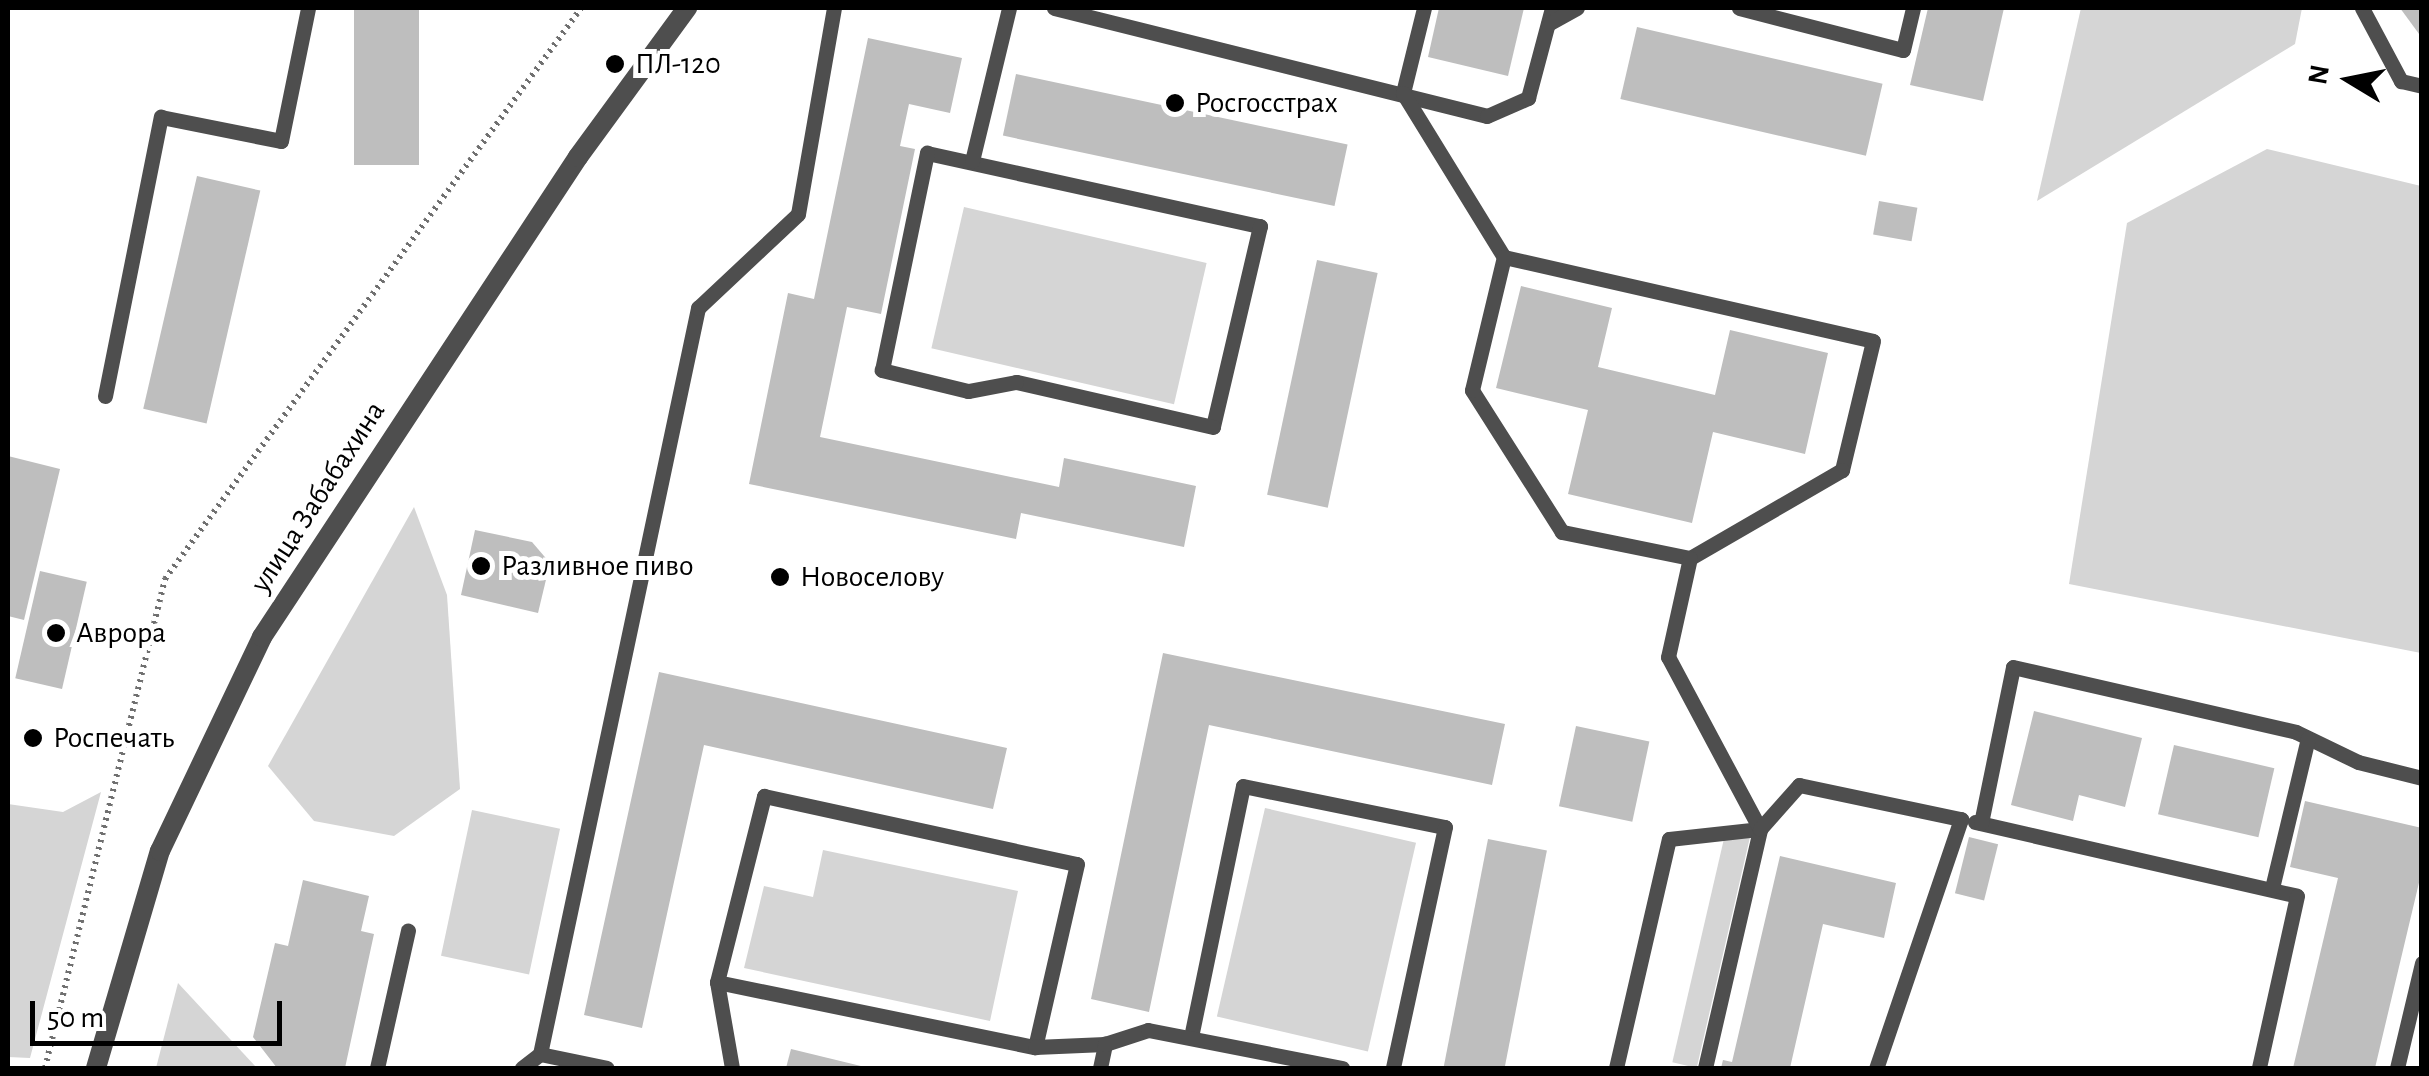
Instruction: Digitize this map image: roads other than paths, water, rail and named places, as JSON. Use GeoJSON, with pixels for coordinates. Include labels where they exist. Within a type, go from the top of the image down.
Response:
{"type":"FeatureCollection","features":[{"type":"Feature","properties":{"kind":"street","name":"улица Забабахина"},"geometry":{"type":"LineString","coordinates":[[96,1068],[160,852],[262,637],[578,156],[687,8]]}},
{"type":"Feature","properties":{"kind":"lane"},"geometry":{"type":"LineString","coordinates":[[104,396],[161,117],[281,141],[308,8]]}},
{"type":"Feature","properties":{"kind":"lane"},"geometry":{"type":"LineString","coordinates":[[522,1068],[540,1054],[698,308],[798,214],[834,8]]}},
{"type":"Feature","properties":{"kind":"lane"},"geometry":{"type":"LineString","coordinates":[[972,161],[1009,8]]}},
{"type":"Feature","properties":{"kind":"lane"},"geometry":{"type":"LineString","coordinates":[[1054,8],[1487,116],[1528,98],[1550,16],[1578,8]]}},
{"type":"Feature","properties":{"kind":"lane"},"geometry":{"type":"LineString","coordinates":[[1424,8],[1403,93],[1504,257],[1472,390],[1562,532],[1690,558],[1842,470],[1873,342],[1504,257]]}},
{"type":"Feature","properties":{"kind":"lane"},"geometry":{"type":"LineString","coordinates":[[1739,8],[1903,50],[1913,8]]}},
{"type":"Feature","properties":{"kind":"lane"},"geometry":{"type":"LineString","coordinates":[[2362,8],[2401,81],[2422,86]]}},
{"type":"Feature","properties":{"kind":"lane"},"geometry":{"type":"LineString","coordinates":[[927,153],[972,161],[1260,226],[1213,427],[1016,382],[968,391],[882,370],[927,153]]}},
{"type":"Feature","properties":{"kind":"lane"},"geometry":{"type":"LineString","coordinates":[[1690,558],[1668,657],[1760,829]]}},
{"type":"Feature","properties":{"kind":"lane"},"geometry":{"type":"LineString","coordinates":[[1981,824],[2013,667],[2308,738],[2358,762],[2422,778]]}},
{"type":"Feature","properties":{"kind":"lane"},"geometry":{"type":"LineString","coordinates":[[2272,888],[2308,738]]}},
{"type":"Feature","properties":{"kind":"lane"},"geometry":{"type":"LineString","coordinates":[[1704,1068],[1760,829],[1799,785],[2297,896],[2259,1068]]}},
{"type":"Feature","properties":{"kind":"lane"},"geometry":{"type":"LineString","coordinates":[[1191,1037],[1244,786],[1445,827],[1393,1068]]}},
{"type":"Feature","properties":{"kind":"lane"},"geometry":{"type":"LineString","coordinates":[[732,1068],[717,982],[764,796],[1077,864],[1035,1047]]}},
{"type":"Feature","properties":{"kind":"lane"},"geometry":{"type":"LineString","coordinates":[[1876,1068],[1962,819]]}},
{"type":"Feature","properties":{"kind":"lane"},"geometry":{"type":"LineString","coordinates":[[1616,1068],[1669,839],[1760,829]]}},
{"type":"Feature","properties":{"kind":"lane"},"geometry":{"type":"LineString","coordinates":[[376,1068],[408,930]]}},
{"type":"Feature","properties":{"kind":"lane"},"geometry":{"type":"LineString","coordinates":[[2397,1068],[2422,962]]}},
{"type":"Feature","properties":{"kind":"lane"},"geometry":{"type":"LineString","coordinates":[[717,982],[1035,1047],[1105,1044],[1148,1030],[1342,1068]]}},
{"type":"Feature","properties":{"kind":"lane"},"geometry":{"type":"LineString","coordinates":[[1100,1068],[1105,1044]]}},
{"type":"Feature","properties":{"kind":"lane"},"geometry":{"type":"LineString","coordinates":[[540,1054],[608,1068]]}},
{"type":"Feature","properties":{"kind":"place","name":"ПЛ-120"},"geometry":{"type":"Point","coordinates":[615,64]}},
{"type":"Feature","properties":{"kind":"place","name":"Росгосстрах"},"geometry":{"type":"Point","coordinates":[1175,103]}},
{"type":"Feature","properties":{"kind":"place","name":"Разливное пиво"},"geometry":{"type":"Point","coordinates":[481,566]}},
{"type":"Feature","properties":{"kind":"place","name":"Новоселову"},"geometry":{"type":"Point","coordinates":[780,577]}},
{"type":"Feature","properties":{"kind":"place","name":"Аврора"},"geometry":{"type":"Point","coordinates":[56,633]}},
{"type":"Feature","properties":{"kind":"place","name":"Роспечать"},"geometry":{"type":"Point","coordinates":[33,738]}}]}
